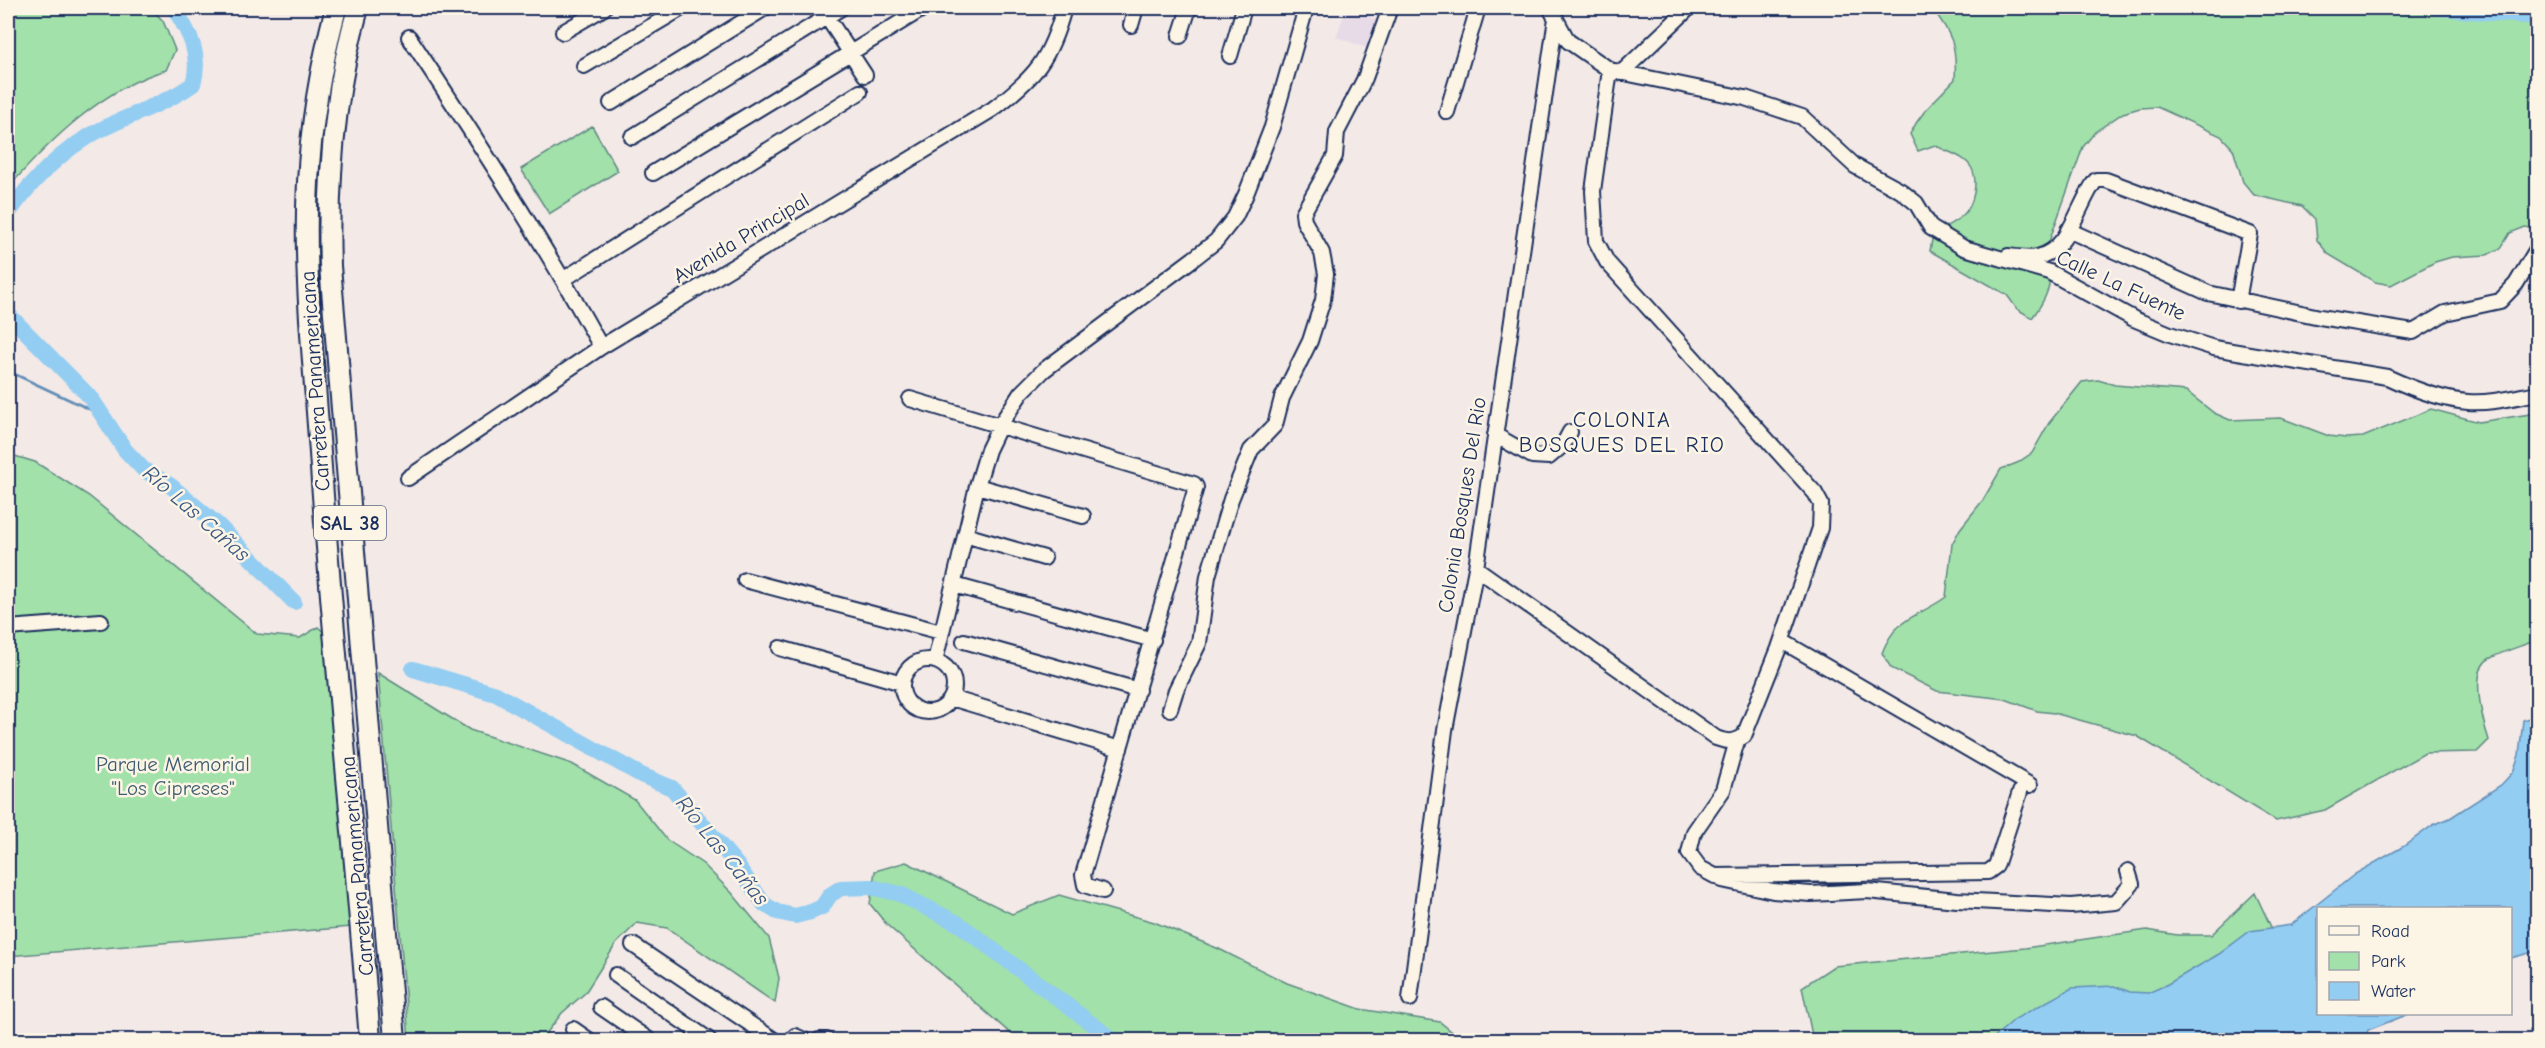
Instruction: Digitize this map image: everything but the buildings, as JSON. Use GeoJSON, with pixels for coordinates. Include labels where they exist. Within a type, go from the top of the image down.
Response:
{"type":"FeatureCollection","features":[{"type":"Feature","properties":{"kind":"highway","name":"Carretera Panamericana"},"geometry":{"type":"LineString","coordinates":[[336,8],[320,71],[308,183],[308,273],[322,491],[370,1041]]}},
{"type":"Feature","properties":{"kind":"highway","name":"Carretera Panamericana"},"geometry":{"type":"LineString","coordinates":[[358,8],[336,97],[328,186],[330,266],[351,545],[395,1041]]}},
{"type":"Feature","properties":{"kind":"highway"},"geometry":{"type":"LineString","coordinates":[[322,491],[331,496],[342,495],[347,491]]}},
{"type":"Feature","properties":{"kind":"highway"},"geometry":{"type":"LineString","coordinates":[[327,550],[338,542],[351,545]]}},
{"type":"Feature","properties":{"kind":"street"},"geometry":{"type":"LineString","coordinates":[[563,32],[604,8]]}},
{"type":"Feature","properties":{"kind":"street"},"geometry":{"type":"LineString","coordinates":[[584,66],[682,8]]}},
{"type":"Feature","properties":{"kind":"street"},"geometry":{"type":"LineString","coordinates":[[610,103],[765,8]]}},
{"type":"Feature","properties":{"kind":"street"},"geometry":{"type":"LineString","coordinates":[[632,136],[824,12],[841,8]]}},
{"type":"Feature","properties":{"kind":"street"},"geometry":{"type":"LineString","coordinates":[[653,173],[924,8]]}},
{"type":"Feature","properties":{"kind":"street","name":"Avenida Principal"},"geometry":{"type":"LineString","coordinates":[[408,478],[601,347],[993,109],[1024,85],[1038,70],[1048,55],[1064,8]]}},
{"type":"Feature","properties":{"kind":"street"},"geometry":{"type":"LineString","coordinates":[[1131,25],[1136,8]]}},
{"type":"Feature","properties":{"kind":"street"},"geometry":{"type":"LineString","coordinates":[[1180,36],[1189,8]]}},
{"type":"Feature","properties":{"kind":"street"},"geometry":{"type":"LineString","coordinates":[[1230,56],[1245,8]]}},
{"type":"Feature","properties":{"kind":"street"},"geometry":{"type":"LineString","coordinates":[[935,661],[977,486],[988,450],[1000,425],[1021,393],[1044,370],[1208,247],[1234,217],[1272,127],[1306,8]]}},
{"type":"Feature","properties":{"kind":"street"},"geometry":{"type":"LineString","coordinates":[[1170,710],[1176,690],[1199,643],[1208,576],[1231,499],[1251,450],[1275,425],[1282,398],[1310,341],[1320,310],[1326,274],[1322,253],[1304,221],[1303,213],[1335,156],[1336,132],[1365,78],[1390,8]]}},
{"type":"Feature","properties":{"kind":"street"},"geometry":{"type":"LineString","coordinates":[[1447,112],[1478,8]]}},
{"type":"Feature","properties":{"kind":"street"},"geometry":{"type":"LineString","coordinates":[[1476,568],[1716,738],[1726,742],[1737,741],[1744,736],[1782,641],[1820,528],[1821,504],[1815,493],[1607,262],[1596,242],[1593,191],[1616,72],[1689,8]]}},
{"type":"Feature","properties":{"kind":"street"},"geometry":{"type":"LineString","coordinates":[[824,12],[865,75]]}},
{"type":"Feature","properties":{"kind":"street","name":"Calle La Fuente"},"geometry":{"type":"LineString","coordinates":[[1553,13],[1568,40],[1616,72],[1745,98],[1802,117],[1855,166],[1901,191],[1916,203],[1931,228],[1964,248],[1982,256],[2049,272],[2134,319],[2170,334],[2214,348],[2387,377],[2409,387],[2468,402],[2538,393]]}},
{"type":"Feature","properties":{"kind":"street","name":"Colonia Bosques Del Rio"},"geometry":{"type":"LineString","coordinates":[[1410,999],[1445,730],[1476,568],[1553,13]]}},
{"type":"Feature","properties":{"kind":"street"},"geometry":{"type":"LineString","coordinates":[[409,37],[564,279],[601,347]]}},
{"type":"Feature","properties":{"kind":"street"},"geometry":{"type":"LineString","coordinates":[[564,279],[860,92]]}},
{"type":"Feature","properties":{"kind":"street"},"geometry":{"type":"LineString","coordinates":[[1982,256],[2037,257],[2049,252],[2063,241],[2087,191],[2096,180],[2106,180],[2250,234],[2238,301]]}},
{"type":"Feature","properties":{"kind":"street"},"geometry":{"type":"LineString","coordinates":[[2068,230],[2208,293],[2238,301],[2413,332],[2445,313],[2500,301],[2516,284],[2537,249]]}},
{"type":"Feature","properties":{"kind":"street"},"geometry":{"type":"LineString","coordinates":[[910,399],[1194,484],[1196,487],[1083,875],[1085,885],[1103,891]]}},
{"type":"Feature","properties":{"kind":"street"},"geometry":{"type":"LineString","coordinates":[[1495,435],[1532,456],[1549,457],[1563,445],[1570,432]]}},
{"type":"Feature","properties":{"kind":"street"},"geometry":{"type":"LineString","coordinates":[[977,486],[1083,516]]}},
{"type":"Feature","properties":{"kind":"street"},"geometry":{"type":"LineString","coordinates":[[965,536],[1044,558]]}},
{"type":"Feature","properties":{"kind":"street"},"geometry":{"type":"LineString","coordinates":[[744,580],[941,632]]}},
{"type":"Feature","properties":{"kind":"street"},"geometry":{"type":"LineString","coordinates":[[954,585],[1153,640]]}},
{"type":"Feature","properties":{"kind":"street"},"geometry":{"type":"LineString","coordinates":[[8,628],[101,621]]}},
{"type":"Feature","properties":{"kind":"street"},"geometry":{"type":"LineString","coordinates":[[964,641],[1138,690]]}},
{"type":"Feature","properties":{"kind":"street"},"geometry":{"type":"LineString","coordinates":[[1715,876],[1988,872],[1996,866],[2025,788],[1782,641]]}},
{"type":"Feature","properties":{"kind":"street"},"geometry":{"type":"LineString","coordinates":[[780,648],[877,678],[902,683]]}},
{"type":"Feature","properties":{"kind":"street"},"geometry":{"type":"LineString","coordinates":[[935,661],[948,669],[952,676],[954,691],[951,698],[938,711],[920,711],[906,700],[902,683],[910,667],[918,662],[935,661]]}},
{"type":"Feature","properties":{"kind":"street"},"geometry":{"type":"LineString","coordinates":[[951,698],[1120,749]]}},
{"type":"Feature","properties":{"kind":"street"},"geometry":{"type":"LineString","coordinates":[[1737,741],[1723,790],[1694,832],[1689,853],[1700,868],[1728,883],[1773,891],[1811,894],[1867,891],[1946,899],[2071,906],[2116,902],[2132,884],[2128,871]]}},
{"type":"Feature","properties":{"kind":"street"},"geometry":{"type":"LineString","coordinates":[[633,945],[774,1041]]}},
{"type":"Feature","properties":{"kind":"street"},"geometry":{"type":"LineString","coordinates":[[616,975],[709,1041]]}},
{"type":"Feature","properties":{"kind":"street"},"geometry":{"type":"LineString","coordinates":[[601,1007],[650,1041]]}},
{"type":"Feature","properties":{"kind":"street"},"geometry":{"type":"LineString","coordinates":[[573,1029],[589,1041]]}},
{"type":"Feature","properties":{"kind":"street"},"geometry":{"type":"LineString","coordinates":[[819,1041],[824,1038],[827,1041]]}},
{"type":"Feature","properties":{"kind":"shaded area"},"geometry":{"type":"Polygon","coordinates":[[[1346,9],[1385,22],[1375,51],[1336,37],[1346,9]]]}},
{"type":"Feature","properties":{"kind":"green space"},"geometry":{"type":"Polygon","coordinates":[[[8,8],[151,8],[163,21],[175,50],[166,70],[143,78],[99,103],[60,134],[8,188],[8,8]]]}},
{"type":"Feature","properties":{"kind":"green space"},"geometry":{"type":"Polygon","coordinates":[[[1932,8],[2537,8],[2537,230],[2525,227],[2510,233],[2501,248],[2487,255],[2452,257],[2435,262],[2391,285],[2375,282],[2328,254],[2317,240],[2315,219],[2302,206],[2254,195],[2243,182],[2233,149],[2221,136],[2157,107],[2140,108],[2123,113],[2095,132],[2083,147],[2050,239],[2046,268],[2049,274],[2048,287],[2043,301],[2032,318],[2017,309],[2007,295],[1930,251],[1933,234],[1966,212],[1970,206],[1975,186],[1971,167],[1964,159],[1935,145],[1918,151],[1910,134],[1925,112],[1955,79],[1952,41],[1932,8]]]}},
{"type":"Feature","properties":{"kind":"green space"},"geometry":{"type":"Polygon","coordinates":[[[592,126],[618,171],[549,214],[521,169],[592,126]]]}},
{"type":"Feature","properties":{"kind":"green space"},"geometry":{"type":"Polygon","coordinates":[[[2098,380],[2115,385],[2186,391],[2214,413],[2230,420],[2281,418],[2329,436],[2346,438],[2363,437],[2431,409],[2479,422],[2537,413],[2537,640],[2494,656],[2483,665],[2480,674],[2479,697],[2489,740],[2477,752],[2425,753],[2325,810],[2276,821],[2137,736],[2054,713],[2037,711],[2005,699],[1937,691],[1891,668],[1882,653],[1888,641],[1908,619],[1946,597],[1952,544],[1960,529],[1983,500],[2001,469],[2017,463],[2032,453],[2049,423],[2082,382],[2098,380]]]}},
{"type":"Feature","properties":{"kind":"green space","name":"Parque Memorial \"Los Cipreses\""},"geometry":{"type":"Polygon","coordinates":[[[8,454],[35,462],[89,496],[257,634],[300,638],[318,627],[333,641],[351,927],[8,956],[8,454]]]}},
{"type":"Feature","properties":{"kind":"green space"},"geometry":{"type":"Polygon","coordinates":[[[378,673],[470,730],[572,764],[635,800],[667,840],[703,864],[732,893],[769,938],[779,978],[775,1003],[667,928],[637,923],[616,944],[585,993],[562,1013],[542,1039],[409,1040],[378,673]]]}},
{"type":"Feature","properties":{"kind":"green space"},"geometry":{"type":"Polygon","coordinates":[[[906,862],[1012,914],[1059,895],[1154,922],[1219,949],[1287,983],[1360,1009],[1440,1022],[1462,1040],[1009,1040],[1012,1035],[887,925],[870,904],[875,871],[906,862]]]}},
{"type":"Feature","properties":{"kind":"green space"},"geometry":{"type":"Polygon","coordinates":[[[2255,893],[2296,980],[2287,1040],[1813,1040],[1802,987],[1834,966],[2025,948],[2147,930],[2177,935],[2211,935],[2255,893]]]}},
{"type":"Feature","properties":{"kind":"water"},"geometry":{"type":"Polygon","coordinates":[[[2537,715],[2537,951],[2512,958],[2512,907],[2317,907],[2317,1015],[2406,1015],[2368,1030],[2364,1040],[1991,1040],[2015,1019],[2072,988],[2114,986],[2130,992],[2148,993],[2219,954],[2250,931],[2291,925],[2355,874],[2501,785],[2513,772],[2519,755],[2523,720],[2537,715]]]}},
{"type":"Feature","properties":{"kind":"waterway","name":"Río Las Cañas"},"geometry":{"type":"LineString","coordinates":[[8,214],[37,178],[72,147],[98,131],[159,104],[193,84],[195,54],[185,26],[174,8]]}},
{"type":"Feature","properties":{"kind":"waterway"},"geometry":{"type":"LineString","coordinates":[[2439,8],[2538,17]]}},
{"type":"Feature","properties":{"kind":"waterway","name":"Río Las Cañas"},"geometry":{"type":"LineString","coordinates":[[8,314],[91,398],[125,450],[144,470],[171,486],[219,526],[294,602]]}},
{"type":"Feature","properties":{"kind":"waterway"},"geometry":{"type":"LineString","coordinates":[[8,371],[104,416]]}},
{"type":"Feature","properties":{"kind":"waterway","name":"Río Las Cañas"},"geometry":{"type":"LineString","coordinates":[[413,669],[496,694],[641,775],[672,788],[737,865],[764,904],[777,912],[795,916],[811,912],[822,907],[830,895],[841,888],[871,887],[900,894],[959,924],[1113,1040]]}},
{"type":"Feature","properties":{"kind":"district","name":"COLONIA BOSQUES DEL RIO"},"geometry":{"type":"Point","coordinates":[1622,432]}}]}
